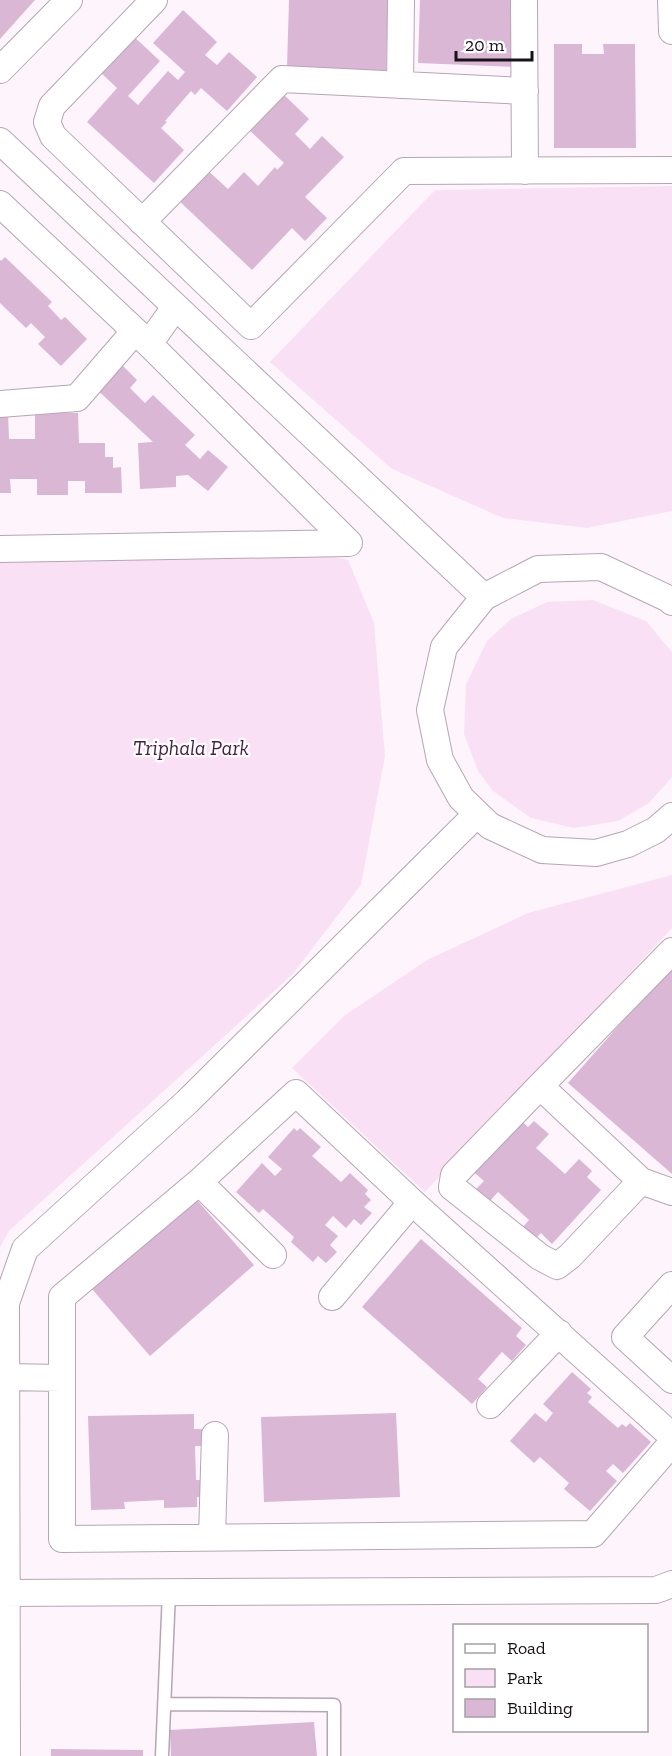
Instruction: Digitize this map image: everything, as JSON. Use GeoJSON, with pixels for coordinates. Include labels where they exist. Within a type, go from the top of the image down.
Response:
{"type":"FeatureCollection","features":[{"type":"Feature","properties":{"kind":"street"},"geometry":{"type":"LineString","coordinates":[[0,70],[69,0]]}},
{"type":"Feature","properties":{"kind":"street"},"geometry":{"type":"LineString","coordinates":[[154,0],[52,106],[47,122],[53,136],[250,326],[404,171],[672,170]]}},
{"type":"Feature","properties":{"kind":"street"},"geometry":{"type":"LineString","coordinates":[[400,85],[401,0]]}},
{"type":"Feature","properties":{"kind":"street"},"geometry":{"type":"LineString","coordinates":[[524,0],[525,171]]}},
{"type":"Feature","properties":{"kind":"street"},"geometry":{"type":"LineString","coordinates":[[671,0],[672,31]]}},
{"type":"Feature","properties":{"kind":"street"},"geometry":{"type":"LineString","coordinates":[[142,222],[282,79],[525,91]]}},
{"type":"Feature","properties":{"kind":"street"},"geometry":{"type":"LineString","coordinates":[[0,141],[484,597]]}},
{"type":"Feature","properties":{"kind":"street"},"geometry":{"type":"LineString","coordinates":[[0,204],[142,338],[349,543],[0,549]]}},
{"type":"Feature","properties":{"kind":"street"},"geometry":{"type":"LineString","coordinates":[[0,404],[77,398],[175,307]]}},
{"type":"Feature","properties":{"kind":"street"},"geometry":{"type":"LineString","coordinates":[[671,599],[601,567],[538,569],[484,597],[444,648],[430,710],[440,760],[461,798],[476,815],[490,826],[542,850],[596,853],[628,844],[656,830],[672,816]]}},
{"type":"Feature","properties":{"kind":"street"},"geometry":{"type":"LineString","coordinates":[[7,1756],[3,1593],[6,1303],[25,1249],[188,1102],[476,815]]}},
{"type":"Feature","properties":{"kind":"street"},"geometry":{"type":"LineString","coordinates":[[641,1181],[570,1256],[557,1266],[540,1257],[452,1187],[454,1175],[672,951]]}},
{"type":"Feature","properties":{"kind":"street"},"geometry":{"type":"LineString","coordinates":[[540,1086],[641,1181],[672,1192]]}},
{"type":"Feature","properties":{"kind":"street"},"geometry":{"type":"LineString","coordinates":[[672,1436],[412,1202],[296,1093],[199,1182],[62,1296],[62,1539],[593,1534],[672,1443]]}},
{"type":"Feature","properties":{"kind":"street"},"geometry":{"type":"LineString","coordinates":[[199,1182],[273,1255]]}},
{"type":"Feature","properties":{"kind":"street"},"geometry":{"type":"LineString","coordinates":[[332,1297],[412,1202]]}},
{"type":"Feature","properties":{"kind":"street"},"geometry":{"type":"LineString","coordinates":[[672,1285],[625,1337],[672,1380]]}},
{"type":"Feature","properties":{"kind":"street"},"geometry":{"type":"LineString","coordinates":[[490,1405],[559,1332]]}},
{"type":"Feature","properties":{"kind":"street"},"geometry":{"type":"LineString","coordinates":[[6,1377],[62,1378]]}},
{"type":"Feature","properties":{"kind":"street"},"geometry":{"type":"LineString","coordinates":[[212,1537],[214,1435]]}},
{"type":"Feature","properties":{"kind":"street"},"geometry":{"type":"LineString","coordinates":[[3,1593],[656,1590],[672,1584]]}},
{"type":"Feature","properties":{"kind":"lane"},"geometry":{"type":"LineString","coordinates":[[162,1756],[169,1592]]}},
{"type":"Feature","properties":{"kind":"lane"},"geometry":{"type":"LineString","coordinates":[[165,1704],[334,1705],[334,1756]]}},
{"type":"Feature","properties":{"kind":"green space"},"geometry":{"type":"Polygon","coordinates":[[[672,186],[672,511],[587,528],[503,518],[392,469],[270,362],[435,190],[672,186]]]}},
{"type":"Feature","properties":{"kind":"green space","name":"Triphala Park"},"geometry":{"type":"Polygon","coordinates":[[[327,555],[348,560],[374,623],[385,756],[361,885],[292,975],[9,1231],[0,1247],[0,558],[327,555]]]}},
{"type":"Feature","properties":{"kind":"green space"},"geometry":{"type":"Polygon","coordinates":[[[593,600],[646,621],[672,652],[672,777],[649,803],[618,821],[574,828],[531,818],[493,791],[478,771],[464,734],[466,684],[487,641],[511,619],[547,602],[593,600]]]}},
{"type":"Feature","properties":{"kind":"green space"},"geometry":{"type":"Polygon","coordinates":[[[672,875],[672,928],[425,1192],[292,1068],[344,1016],[427,960],[528,913],[672,875]]]}},
{"type":"Feature","properties":{"kind":"building"},"geometry":{"type":"Polygon","coordinates":[[[0,0],[35,0],[0,39],[0,0]]]}},
{"type":"Feature","properties":{"kind":"building"},"geometry":{"type":"Polygon","coordinates":[[[289,0],[388,0],[386,71],[287,67],[289,0]]]}},
{"type":"Feature","properties":{"kind":"building"},"geometry":{"type":"Polygon","coordinates":[[[420,0],[515,0],[513,67],[418,63],[420,0]]]}},
{"type":"Feature","properties":{"kind":"building"},"geometry":{"type":"Polygon","coordinates":[[[183,10],[217,42],[205,55],[217,65],[229,52],[257,77],[227,111],[201,88],[195,95],[191,91],[161,128],[184,150],[154,183],[87,122],[117,88],[97,69],[130,33],[160,61],[128,96],[138,105],[168,71],[178,80],[185,72],[153,43],[183,10]]]}},
{"type":"Feature","properties":{"kind":"building"},"geometry":{"type":"Polygon","coordinates":[[[554,44],[582,44],[582,54],[604,54],[603,44],[635,44],[636,148],[554,148],[554,44]]]}},
{"type":"Feature","properties":{"kind":"building"},"geometry":{"type":"Polygon","coordinates":[[[278,89],[309,119],[295,134],[310,149],[322,136],[344,157],[305,197],[327,218],[305,241],[292,228],[252,270],[175,197],[204,167],[228,189],[244,172],[258,186],[275,167],[277,170],[284,163],[244,125],[278,89]]]}},
{"type":"Feature","properties":{"kind":"building"},"geometry":{"type":"Polygon","coordinates":[[[5,257],[52,302],[48,306],[61,320],[65,317],[87,339],[61,366],[38,344],[45,337],[31,323],[26,328],[0,303],[0,259],[1,261],[5,257]]]}},
{"type":"Feature","properties":{"kind":"building"},"geometry":{"type":"Polygon","coordinates":[[[117,360],[137,380],[130,388],[145,403],[153,395],[195,435],[185,445],[200,459],[208,450],[228,467],[208,491],[188,475],[176,476],[176,487],[140,489],[138,443],[153,442],[92,385],[117,360]]]}},
{"type":"Feature","properties":{"kind":"building"},"geometry":{"type":"Polygon","coordinates":[[[0,412],[8,412],[9,439],[35,439],[35,413],[78,413],[79,443],[105,443],[105,457],[113,457],[113,468],[121,467],[122,493],[85,493],[85,481],[68,481],[68,495],[37,495],[37,479],[10,479],[11,493],[0,493],[0,412]]]}},
{"type":"Feature","properties":{"kind":"building"},"geometry":{"type":"Polygon","coordinates":[[[672,965],[672,1174],[568,1083],[672,965]]]}},
{"type":"Feature","properties":{"kind":"building"},"geometry":{"type":"Polygon","coordinates":[[[515,1115],[528,1127],[534,1121],[549,1134],[536,1148],[565,1174],[579,1159],[592,1171],[587,1177],[601,1190],[552,1244],[541,1233],[535,1239],[522,1228],[529,1220],[498,1192],[490,1201],[476,1189],[484,1181],[469,1168],[515,1115]]]}},
{"type":"Feature","properties":{"kind":"building"},"geometry":{"type":"Polygon","coordinates":[[[294,1128],[297,1131],[300,1128],[321,1147],[312,1156],[341,1182],[350,1173],[368,1190],[365,1194],[371,1200],[364,1207],[372,1213],[361,1225],[354,1219],[346,1228],[333,1216],[325,1225],[338,1236],[330,1245],[337,1252],[326,1263],[318,1256],[313,1262],[291,1242],[294,1237],[263,1209],[259,1213],[236,1192],[262,1163],[275,1176],[282,1169],[268,1157],[294,1128]]]}},
{"type":"Feature","properties":{"kind":"building"},"geometry":{"type":"Polygon","coordinates":[[[196,1199],[254,1265],[150,1356],[92,1289],[196,1199]]]}},
{"type":"Feature","properties":{"kind":"building"},"geometry":{"type":"Polygon","coordinates":[[[421,1239],[522,1328],[516,1336],[526,1345],[512,1361],[502,1352],[478,1379],[487,1387],[472,1404],[362,1307],[421,1239]]]}},
{"type":"Feature","properties":{"kind":"building"},"geometry":{"type":"Polygon","coordinates":[[[572,1372],[591,1389],[587,1393],[592,1397],[588,1402],[618,1428],[622,1424],[626,1427],[630,1423],[651,1442],[623,1473],[613,1464],[606,1471],[617,1481],[590,1511],[564,1489],[569,1483],[540,1457],[534,1463],[510,1441],[535,1413],[546,1422],[553,1413],[543,1404],[572,1372]]]}},
{"type":"Feature","properties":{"kind":"building"},"geometry":{"type":"Polygon","coordinates":[[[396,1413],[400,1497],[264,1502],[261,1417],[396,1413]]]}},
{"type":"Feature","properties":{"kind":"building"},"geometry":{"type":"Polygon","coordinates":[[[194,1414],[194,1429],[202,1429],[203,1446],[195,1446],[196,1480],[203,1480],[204,1497],[197,1497],[197,1507],[164,1508],[164,1500],[124,1502],[125,1509],[91,1510],[88,1416],[194,1414]]]}},
{"type":"Feature","properties":{"kind":"building"},"geometry":{"type":"Polygon","coordinates":[[[314,1722],[317,1756],[171,1756],[170,1730],[314,1722]]]}},
{"type":"Feature","properties":{"kind":"building"},"geometry":{"type":"Polygon","coordinates":[[[51,1749],[143,1750],[143,1756],[51,1756],[51,1749]]]}}]}
